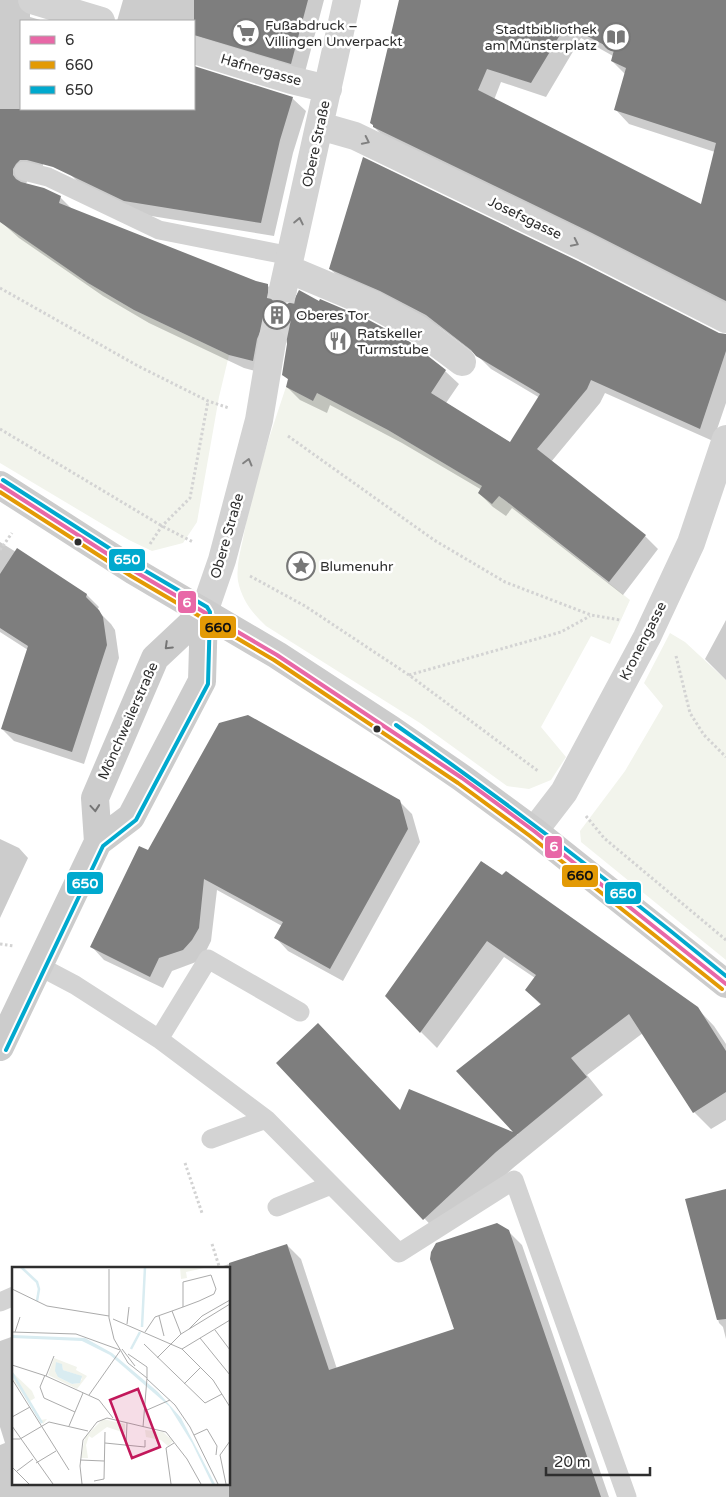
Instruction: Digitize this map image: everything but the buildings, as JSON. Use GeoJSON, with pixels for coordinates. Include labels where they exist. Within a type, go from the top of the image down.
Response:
{"type":"FeatureCollection","features":[{"type":"Feature","properties":{"kind":"main road"},"geometry":{"type":"LineString","coordinates":[[0,485],[134,571],[277,655],[462,778],[534,831],[726,984]]}},
{"type":"Feature","properties":{"kind":"main road"},"geometry":{"type":"LineString","coordinates":[[0,1047],[98,842],[131,817],[202,681],[204,612]]}},
{"type":"Feature","properties":{"kind":"main road","name":"Mönchweilerstraße"},"geometry":{"type":"LineString","coordinates":[[98,842],[94,798],[156,658],[204,612]]}},
{"type":"Feature","properties":{"kind":"street"},"geometry":{"type":"LineString","coordinates":[[32,0],[98,20]]}},
{"type":"Feature","properties":{"kind":"street","name":"Obere Straße"},"geometry":{"type":"LineString","coordinates":[[287,271],[347,0]]}},
{"type":"Feature","properties":{"kind":"street","name":"Hafnergasse"},"geometry":{"type":"LineString","coordinates":[[195,50],[291,80],[328,89]]}},
{"type":"Feature","properties":{"kind":"street","name":"Josefsgasse"},"geometry":{"type":"LineString","coordinates":[[320,126],[355,136],[726,319]]}},
{"type":"Feature","properties":{"kind":"street"},"geometry":{"type":"LineString","coordinates":[[287,271],[374,305],[418,329],[462,362]]}},
{"type":"Feature","properties":{"kind":"street","name":"Obere Straße"},"geometry":{"type":"LineString","coordinates":[[204,612],[222,560],[247,415],[272,342]]}},
{"type":"Feature","properties":{"kind":"street","name":"Kronengasse"},"geometry":{"type":"LineString","coordinates":[[534,831],[564,792],[647,637],[691,542],[726,439]]}},
{"type":"Feature","properties":{"kind":"lane"},"geometry":{"type":"LineString","coordinates":[[24,171],[48,177],[158,230],[287,271]]}},
{"type":"Feature","properties":{"kind":"lane"},"geometry":{"type":"LineString","coordinates":[[160,1039],[208,959],[300,1012]]}},
{"type":"Feature","properties":{"kind":"lane"},"geometry":{"type":"LineString","coordinates":[[39,966],[83,990],[160,1039],[266,1119],[399,1253],[514,1180],[627,1497]]}},
{"type":"Feature","properties":{"kind":"lane"},"geometry":{"type":"LineString","coordinates":[[211,1139],[266,1119]]}},
{"type":"Feature","properties":{"kind":"lane"},"geometry":{"type":"LineString","coordinates":[[277,1207],[330,1185]]}},
{"type":"Feature","properties":{"kind":"lane"},"geometry":{"type":"LineString","coordinates":[[0,1302],[12,1297]]}},
{"type":"Feature","properties":{"kind":"path"},"geometry":{"type":"LineString","coordinates":[[0,288],[138,366],[208,402],[247,415]]}},
{"type":"Feature","properties":{"kind":"path"},"geometry":{"type":"LineString","coordinates":[[147,549],[162,526],[190,498],[208,402]]}},
{"type":"Feature","properties":{"kind":"path"},"geometry":{"type":"LineString","coordinates":[[0,429],[162,526],[187,538]]}},
{"type":"Feature","properties":{"kind":"path"},"geometry":{"type":"LineString","coordinates":[[286,435],[434,540],[505,582],[591,616],[621,620]]}},
{"type":"Feature","properties":{"kind":"path"},"geometry":{"type":"LineString","coordinates":[[0,550],[12,533]]}},
{"type":"Feature","properties":{"kind":"path"},"geometry":{"type":"LineString","coordinates":[[245,574],[305,606],[409,675],[543,774]]}},
{"type":"Feature","properties":{"kind":"path"},"geometry":{"type":"LineString","coordinates":[[409,675],[561,632],[591,616]]}},
{"type":"Feature","properties":{"kind":"path"},"geometry":{"type":"LineString","coordinates":[[676,656],[690,713],[704,735],[726,757]]}},
{"type":"Feature","properties":{"kind":"path"},"geometry":{"type":"LineString","coordinates":[[581,810],[604,838],[726,940]]}},
{"type":"Feature","properties":{"kind":"path"},"geometry":{"type":"LineString","coordinates":[[185,1163],[202,1213]]}},
{"type":"Feature","properties":{"kind":"path"},"geometry":{"type":"LineString","coordinates":[[212,1244],[219,1266]]}},
{"type":"Feature","properties":{"kind":"shaded area"},"geometry":{"type":"Polygon","coordinates":[[[0,221],[88,283],[134,310],[229,355],[219,397],[197,522],[183,543],[152,551],[129,540],[0,463],[0,221]]]}},
{"type":"Feature","properties":{"kind":"shaded area"},"geometry":{"type":"Polygon","coordinates":[[[286,387],[313,401],[317,393],[388,430],[494,493],[630,600],[610,644],[591,636],[541,727],[566,757],[551,780],[529,789],[507,786],[420,723],[266,626],[248,606],[238,581],[239,560],[256,482],[286,387]]]}},
{"type":"Feature","properties":{"kind":"shaded area"},"geometry":{"type":"Polygon","coordinates":[[[670,633],[685,642],[726,680],[726,960],[581,842],[580,831],[625,771],[663,706],[644,683],[670,633]]]}},
{"type":"Feature","properties":{"kind":"tunnel"},"geometry":{"type":"LineString","coordinates":[[272,342],[283,289]]}},
{"type":"Feature","properties":{"kind":"transit line","name":"650"},"geometry":{"type":"LineString","coordinates":[[3,480],[137,566],[207,607],[210,612],[208,684],[136,820],[103,846],[6,1050]]}},
{"type":"Feature","properties":{"kind":"transit line","name":"6"},"geometry":{"type":"LineString","coordinates":[[0,485],[134,571],[277,655],[462,778],[534,831],[726,984]]}},
{"type":"Feature","properties":{"kind":"transit line","name":"660"},"geometry":{"type":"LineString","coordinates":[[0,492],[131,576],[274,660],[458,783],[530,836],[722,989]]}},
{"type":"Feature","properties":{"kind":"transit line","name":"650"},"geometry":{"type":"LineString","coordinates":[[396,725],[563,847],[726,976]]}},
{"type":"Feature","properties":{"kind":"place","name":"Fußabdruck – Villingen Unverpackt"},"geometry":{"type":"Point","coordinates":[246,33]}},
{"type":"Feature","properties":{"kind":"place","name":"Stadtbibliothek am Münsterplatz"},"geometry":{"type":"Point","coordinates":[616,37]}},
{"type":"Feature","properties":{"kind":"place","name":"Oberes Tor"},"geometry":{"type":"Point","coordinates":[277,315]}},
{"type":"Feature","properties":{"kind":"place","name":"Ratskeller Turmstube"},"geometry":{"type":"Point","coordinates":[338,341]}},
{"type":"Feature","properties":{"kind":"place","name":"Blumenuhr"},"geometry":{"type":"Point","coordinates":[301,566]}}]}
